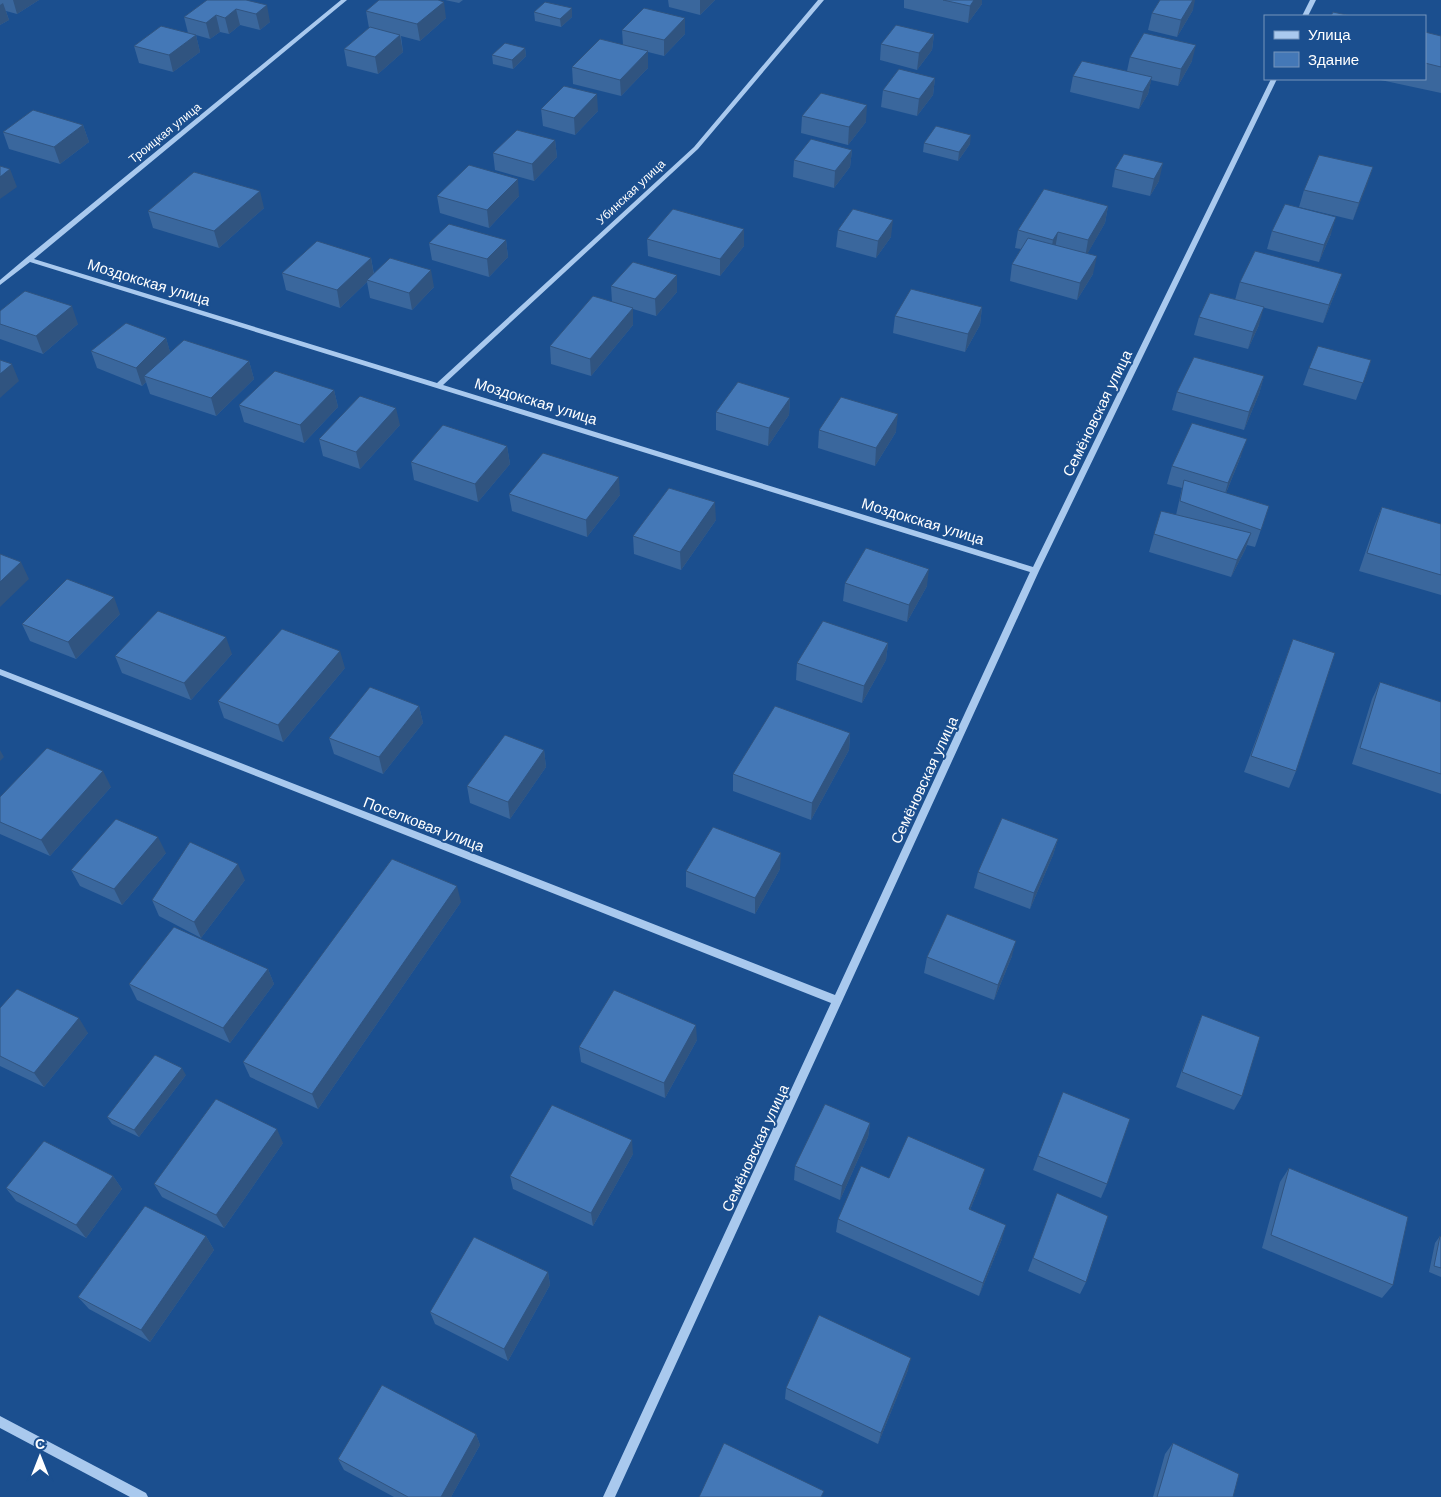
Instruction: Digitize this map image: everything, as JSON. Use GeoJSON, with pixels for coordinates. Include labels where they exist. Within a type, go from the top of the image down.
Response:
{"type":"FeatureCollection","features":[{"type":"Feature","properties":{"kind":"street","name":"Троицкая улица"},"geometry":{"type":"LineString","coordinates":[[0,283],[344,0]]}},
{"type":"Feature","properties":{"kind":"street","name":"Убинская улица"},"geometry":{"type":"LineString","coordinates":[[439,385],[696,148],[821,0]]}},
{"type":"Feature","properties":{"kind":"street"},"geometry":{"type":"LineString","coordinates":[[1306,15],[1313,0]]}},
{"type":"Feature","properties":{"kind":"street","name":"Семёновская улица"},"geometry":{"type":"LineString","coordinates":[[609,1497],[1035,570],[1274,80]]}},
{"type":"Feature","properties":{"kind":"street","name":"Моздокская улица"},"geometry":{"type":"LineString","coordinates":[[28,259],[1035,570]]}},
{"type":"Feature","properties":{"kind":"street","name":"Поселковая улица"},"geometry":{"type":"LineString","coordinates":[[0,672],[838,1001]]}},
{"type":"Feature","properties":{"kind":"street"},"geometry":{"type":"LineString","coordinates":[[0,1422],[142,1497]]}},
{"type":"Feature","properties":{"kind":"building"},"geometry":{"type":"Polygon","coordinates":[[[207,0],[246,0],[267,5],[256,14],[236,9],[225,18],[216,15],[206,23],[184,17],[207,0]]]}},
{"type":"Feature","properties":{"kind":"building"},"geometry":{"type":"Polygon","coordinates":[[[379,0],[438,0],[444,2],[417,24],[366,11],[379,0]]]}},
{"type":"Feature","properties":{"kind":"building"},"geometry":{"type":"Polygon","coordinates":[[[943,0],[974,0],[970,6],[943,0]]]}},
{"type":"Feature","properties":{"kind":"building"},"geometry":{"type":"Polygon","coordinates":[[[1160,0],[1193,0],[1181,20],[1152,13],[1160,0]]]}},
{"type":"Feature","properties":{"kind":"building"},"geometry":{"type":"Polygon","coordinates":[[[545,2],[572,8],[560,19],[534,12],[545,2]]]}},
{"type":"Feature","properties":{"kind":"building"},"geometry":{"type":"Polygon","coordinates":[[[644,8],[685,18],[664,40],[622,30],[644,8]]]}},
{"type":"Feature","properties":{"kind":"building"},"geometry":{"type":"Polygon","coordinates":[[[1333,12],[1346,15],[1332,15],[1333,12]]]}},
{"type":"Feature","properties":{"kind":"building"},"geometry":{"type":"Polygon","coordinates":[[[896,25],[934,34],[919,53],[881,44],[896,25]]]}},
{"type":"Feature","properties":{"kind":"building"},"geometry":{"type":"Polygon","coordinates":[[[161,26],[196,35],[169,55],[134,46],[161,26]]]}},
{"type":"Feature","properties":{"kind":"building"},"geometry":{"type":"Polygon","coordinates":[[[370,27],[400,35],[375,57],[344,49],[370,27]]]}},
{"type":"Feature","properties":{"kind":"building"},"geometry":{"type":"Polygon","coordinates":[[[1426,32],[1441,36],[1441,67],[1426,63],[1426,32]]]}},
{"type":"Feature","properties":{"kind":"building"},"geometry":{"type":"Polygon","coordinates":[[[1144,33],[1196,45],[1181,69],[1130,57],[1144,33]]]}},
{"type":"Feature","properties":{"kind":"building"},"geometry":{"type":"Polygon","coordinates":[[[600,39],[648,51],[620,80],[572,67],[600,39]]]}},
{"type":"Feature","properties":{"kind":"building"},"geometry":{"type":"Polygon","coordinates":[[[505,43],[525,48],[512,60],[492,55],[505,43]]]}},
{"type":"Feature","properties":{"kind":"building"},"geometry":{"type":"Polygon","coordinates":[[[1082,61],[1152,77],[1143,92],[1073,76],[1082,61]]]}},
{"type":"Feature","properties":{"kind":"building"},"geometry":{"type":"Polygon","coordinates":[[[899,69],[935,78],[919,99],[883,90],[899,69]]]}},
{"type":"Feature","properties":{"kind":"building"},"geometry":{"type":"Polygon","coordinates":[[[564,86],[597,94],[574,118],[541,109],[564,86]]]}},
{"type":"Feature","properties":{"kind":"building"},"geometry":{"type":"Polygon","coordinates":[[[821,93],[867,105],[849,127],[802,116],[821,93]]]}},
{"type":"Feature","properties":{"kind":"building"},"geometry":{"type":"Polygon","coordinates":[[[33,110],[83,125],[54,147],[3,132],[33,110]]]}},
{"type":"Feature","properties":{"kind":"building"},"geometry":{"type":"Polygon","coordinates":[[[936,126],[971,135],[959,152],[924,143],[936,126]]]}},
{"type":"Feature","properties":{"kind":"building"},"geometry":{"type":"Polygon","coordinates":[[[517,130],[555,140],[532,164],[493,153],[517,130]]]}},
{"type":"Feature","properties":{"kind":"building"},"geometry":{"type":"Polygon","coordinates":[[[811,139],[852,150],[835,171],[794,160],[811,139]]]}},
{"type":"Feature","properties":{"kind":"building"},"geometry":{"type":"Polygon","coordinates":[[[1124,154],[1163,163],[1154,179],[1115,169],[1124,154]]]}},
{"type":"Feature","properties":{"kind":"building"},"geometry":{"type":"Polygon","coordinates":[[[1319,155],[1373,167],[1359,203],[1304,190],[1319,155]]]}},
{"type":"Feature","properties":{"kind":"building"},"geometry":{"type":"Polygon","coordinates":[[[469,165],[518,179],[487,210],[437,196],[469,165]]]}},
{"type":"Feature","properties":{"kind":"building"},"geometry":{"type":"Polygon","coordinates":[[[0,166],[10,169],[0,177],[0,166]]]}},
{"type":"Feature","properties":{"kind":"building"},"geometry":{"type":"Polygon","coordinates":[[[194,172],[260,191],[214,231],[148,211],[194,172]]]}},
{"type":"Feature","properties":{"kind":"building"},"geometry":{"type":"Polygon","coordinates":[[[1044,189],[1108,206],[1088,240],[1058,232],[1053,240],[1018,230],[1044,189]]]}},
{"type":"Feature","properties":{"kind":"building"},"geometry":{"type":"Polygon","coordinates":[[[1285,204],[1336,217],[1324,245],[1272,231],[1285,204]]]}},
{"type":"Feature","properties":{"kind":"building"},"geometry":{"type":"Polygon","coordinates":[[[673,209],[744,229],[720,259],[647,239],[673,209]]]}},
{"type":"Feature","properties":{"kind":"building"},"geometry":{"type":"Polygon","coordinates":[[[853,209],[893,220],[878,241],[838,230],[853,209]]]}},
{"type":"Feature","properties":{"kind":"building"},"geometry":{"type":"Polygon","coordinates":[[[449,224],[506,240],[487,259],[429,243],[449,224]]]}},
{"type":"Feature","properties":{"kind":"building"},"geometry":{"type":"Polygon","coordinates":[[[1028,238],[1097,256],[1080,283],[1012,264],[1028,238]]]}},
{"type":"Feature","properties":{"kind":"building"},"geometry":{"type":"Polygon","coordinates":[[[317,241],[371,258],[337,290],[282,273],[317,241]]]}},
{"type":"Feature","properties":{"kind":"building"},"geometry":{"type":"Polygon","coordinates":[[[1255,251],[1342,274],[1329,305],[1240,282],[1255,251]]]}},
{"type":"Feature","properties":{"kind":"building"},"geometry":{"type":"Polygon","coordinates":[[[390,258],[431,270],[409,293],[367,280],[390,258]]]}},
{"type":"Feature","properties":{"kind":"building"},"geometry":{"type":"Polygon","coordinates":[[[633,262],[677,275],[655,299],[611,286],[633,262]]]}},
{"type":"Feature","properties":{"kind":"building"},"geometry":{"type":"Polygon","coordinates":[[[911,289],[982,307],[968,334],[895,316],[911,289]]]}},
{"type":"Feature","properties":{"kind":"building"},"geometry":{"type":"Polygon","coordinates":[[[25,291],[72,306],[36,336],[0,324],[0,311],[25,291]]]}},
{"type":"Feature","properties":{"kind":"building"},"geometry":{"type":"Polygon","coordinates":[[[1210,293],[1264,307],[1253,332],[1199,317],[1210,293]]]}},
{"type":"Feature","properties":{"kind":"building"},"geometry":{"type":"Polygon","coordinates":[[[593,296],[633,308],[590,359],[550,346],[593,296]]]}},
{"type":"Feature","properties":{"kind":"building"},"geometry":{"type":"Polygon","coordinates":[[[126,323],[166,338],[136,368],[91,351],[126,323]]]}},
{"type":"Feature","properties":{"kind":"building"},"geometry":{"type":"Polygon","coordinates":[[[184,340],[249,361],[211,398],[144,376],[184,340]]]}},
{"type":"Feature","properties":{"kind":"building"},"geometry":{"type":"Polygon","coordinates":[[[1318,346],[1371,360],[1363,383],[1309,368],[1318,346]]]}},
{"type":"Feature","properties":{"kind":"building"},"geometry":{"type":"Polygon","coordinates":[[[1194,357],[1264,376],[1249,412],[1177,392],[1194,357]]]}},
{"type":"Feature","properties":{"kind":"building"},"geometry":{"type":"Polygon","coordinates":[[[0,360],[12,364],[0,374],[0,360]]]}},
{"type":"Feature","properties":{"kind":"building"},"geometry":{"type":"Polygon","coordinates":[[[275,371],[334,390],[300,425],[239,405],[275,371]]]}},
{"type":"Feature","properties":{"kind":"building"},"geometry":{"type":"Polygon","coordinates":[[[738,382],[790,398],[769,428],[716,412],[738,382]]]}},
{"type":"Feature","properties":{"kind":"building"},"geometry":{"type":"Polygon","coordinates":[[[360,396],[396,408],[356,452],[319,439],[360,396]]]}},
{"type":"Feature","properties":{"kind":"building"},"geometry":{"type":"Polygon","coordinates":[[[841,397],[898,414],[876,448],[819,430],[841,397]]]}},
{"type":"Feature","properties":{"kind":"building"},"geometry":{"type":"Polygon","coordinates":[[[1192,423],[1247,439],[1228,483],[1172,466],[1192,423]]]}},
{"type":"Feature","properties":{"kind":"building"},"geometry":{"type":"Polygon","coordinates":[[[443,425],[507,446],[475,484],[411,462],[443,425]]]}},
{"type":"Feature","properties":{"kind":"building"},"geometry":{"type":"Polygon","coordinates":[[[543,453],[619,477],[586,520],[509,494],[543,453]]]}},
{"type":"Feature","properties":{"kind":"building"},"geometry":{"type":"Polygon","coordinates":[[[1184,480],[1269,506],[1261,530],[1180,501],[1184,480]]]}},
{"type":"Feature","properties":{"kind":"building"},"geometry":{"type":"Polygon","coordinates":[[[669,488],[715,502],[680,552],[633,536],[669,488]]]}},
{"type":"Feature","properties":{"kind":"building"},"geometry":{"type":"Polygon","coordinates":[[[1382,507],[1441,524],[1441,575],[1367,553],[1382,507]]]}},
{"type":"Feature","properties":{"kind":"building"},"geometry":{"type":"Polygon","coordinates":[[[1161,511],[1251,533],[1237,560],[1154,534],[1161,511]]]}},
{"type":"Feature","properties":{"kind":"building"},"geometry":{"type":"Polygon","coordinates":[[[866,548],[929,569],[909,605],[845,583],[866,548]]]}},
{"type":"Feature","properties":{"kind":"building"},"geometry":{"type":"Polygon","coordinates":[[[0,554],[21,562],[0,582],[0,554]]]}},
{"type":"Feature","properties":{"kind":"building"},"geometry":{"type":"Polygon","coordinates":[[[67,579],[114,597],[68,642],[22,624],[67,579]]]}},
{"type":"Feature","properties":{"kind":"building"},"geometry":{"type":"Polygon","coordinates":[[[158,611],[226,637],[184,683],[115,656],[158,611]]]}},
{"type":"Feature","properties":{"kind":"building"},"geometry":{"type":"Polygon","coordinates":[[[823,621],[888,643],[864,686],[797,663],[823,621]]]}},
{"type":"Feature","properties":{"kind":"building"},"geometry":{"type":"Polygon","coordinates":[[[282,629],[340,651],[278,725],[218,701],[282,629]]]}},
{"type":"Feature","properties":{"kind":"building"},"geometry":{"type":"Polygon","coordinates":[[[1293,639],[1335,653],[1296,771],[1251,756],[1293,639]]]}},
{"type":"Feature","properties":{"kind":"building"},"geometry":{"type":"Polygon","coordinates":[[[1380,682],[1441,702],[1441,774],[1360,748],[1380,682]]]}},
{"type":"Feature","properties":{"kind":"building"},"geometry":{"type":"Polygon","coordinates":[[[370,687],[419,706],[379,757],[329,738],[370,687]]]}},
{"type":"Feature","properties":{"kind":"building"},"geometry":{"type":"Polygon","coordinates":[[[775,706],[850,733],[812,803],[733,774],[775,706]]]}},
{"type":"Feature","properties":{"kind":"building"},"geometry":{"type":"Polygon","coordinates":[[[505,735],[544,750],[508,802],[467,786],[505,735]]]}},
{"type":"Feature","properties":{"kind":"building"},"geometry":{"type":"Polygon","coordinates":[[[47,748],[103,771],[41,840],[0,822],[0,797],[47,748]]]}},
{"type":"Feature","properties":{"kind":"building"},"geometry":{"type":"Polygon","coordinates":[[[1002,818],[1058,839],[1034,893],[978,872],[1002,818]]]}},
{"type":"Feature","properties":{"kind":"building"},"geometry":{"type":"Polygon","coordinates":[[[116,819],[158,837],[114,889],[71,870],[116,819]]]}},
{"type":"Feature","properties":{"kind":"building"},"geometry":{"type":"Polygon","coordinates":[[[713,827],[781,853],[755,898],[686,871],[713,827]]]}},
{"type":"Feature","properties":{"kind":"building"},"geometry":{"type":"Polygon","coordinates":[[[190,842],[238,864],[194,922],[152,900],[190,842]]]}},
{"type":"Feature","properties":{"kind":"building"},"geometry":{"type":"Polygon","coordinates":[[[392,859],[457,886],[312,1094],[243,1062],[392,859]]]}},
{"type":"Feature","properties":{"kind":"building"},"geometry":{"type":"Polygon","coordinates":[[[947,914],[1016,941],[998,985],[927,957],[947,914]]]}},
{"type":"Feature","properties":{"kind":"building"},"geometry":{"type":"Polygon","coordinates":[[[174,927],[268,969],[223,1028],[129,984],[174,927]]]}},
{"type":"Feature","properties":{"kind":"building"},"geometry":{"type":"Polygon","coordinates":[[[17,989],[79,1018],[34,1073],[0,1056],[0,1008],[17,989]]]}},
{"type":"Feature","properties":{"kind":"building"},"geometry":{"type":"Polygon","coordinates":[[[614,990],[696,1025],[664,1083],[579,1047],[614,990]]]}},
{"type":"Feature","properties":{"kind":"building"},"geometry":{"type":"Polygon","coordinates":[[[1202,1015],[1260,1037],[1242,1096],[1182,1072],[1202,1015]]]}},
{"type":"Feature","properties":{"kind":"building"},"geometry":{"type":"Polygon","coordinates":[[[155,1055],[182,1068],[134,1130],[107,1117],[155,1055]]]}},
{"type":"Feature","properties":{"kind":"building"},"geometry":{"type":"Polygon","coordinates":[[[1063,1092],[1130,1119],[1107,1184],[1038,1156],[1063,1092]]]}},
{"type":"Feature","properties":{"kind":"building"},"geometry":{"type":"Polygon","coordinates":[[[216,1099],[277,1129],[216,1215],[154,1184],[216,1099]]]}},
{"type":"Feature","properties":{"kind":"building"},"geometry":{"type":"Polygon","coordinates":[[[825,1104],[870,1123],[842,1186],[795,1166],[825,1104]]]}},
{"type":"Feature","properties":{"kind":"building"},"geometry":{"type":"Polygon","coordinates":[[[552,1105],[632,1140],[591,1213],[510,1176],[552,1105]]]}},
{"type":"Feature","properties":{"kind":"building"},"geometry":{"type":"Polygon","coordinates":[[[908,1136],[985,1169],[969,1209],[1006,1225],[983,1283],[838,1219],[861,1166],[889,1178],[908,1136]]]}},
{"type":"Feature","properties":{"kind":"building"},"geometry":{"type":"Polygon","coordinates":[[[44,1141],[113,1176],[76,1225],[6,1188],[44,1141]]]}},
{"type":"Feature","properties":{"kind":"building"},"geometry":{"type":"Polygon","coordinates":[[[1289,1168],[1408,1217],[1393,1285],[1271,1235],[1289,1168]]]}},
{"type":"Feature","properties":{"kind":"building"},"geometry":{"type":"Polygon","coordinates":[[[1057,1193],[1108,1216],[1086,1282],[1033,1258],[1057,1193]]]}},
{"type":"Feature","properties":{"kind":"building"},"geometry":{"type":"Polygon","coordinates":[[[145,1206],[206,1236],[141,1330],[78,1297],[145,1206]]]}},
{"type":"Feature","properties":{"kind":"building"},"geometry":{"type":"Polygon","coordinates":[[[474,1237],[548,1272],[504,1349],[430,1312],[474,1237]]]}},
{"type":"Feature","properties":{"kind":"building"},"geometry":{"type":"Polygon","coordinates":[[[1441,1237],[1441,1268],[1434,1266],[1441,1237]]]}},
{"type":"Feature","properties":{"kind":"building"},"geometry":{"type":"Polygon","coordinates":[[[819,1315],[911,1358],[881,1433],[786,1388],[819,1315]]]}},
{"type":"Feature","properties":{"kind":"building"},"geometry":{"type":"Polygon","coordinates":[[[382,1385],[476,1434],[441,1497],[408,1497],[338,1459],[382,1385]]]}},
{"type":"Feature","properties":{"kind":"building"},"geometry":{"type":"Polygon","coordinates":[[[724,1443],[824,1491],[821,1497],[699,1497],[724,1443]]]}},
{"type":"Feature","properties":{"kind":"building"},"geometry":{"type":"Polygon","coordinates":[[[1173,1443],[1239,1474],[1233,1497],[1157,1497],[1173,1443]]]}}]}
